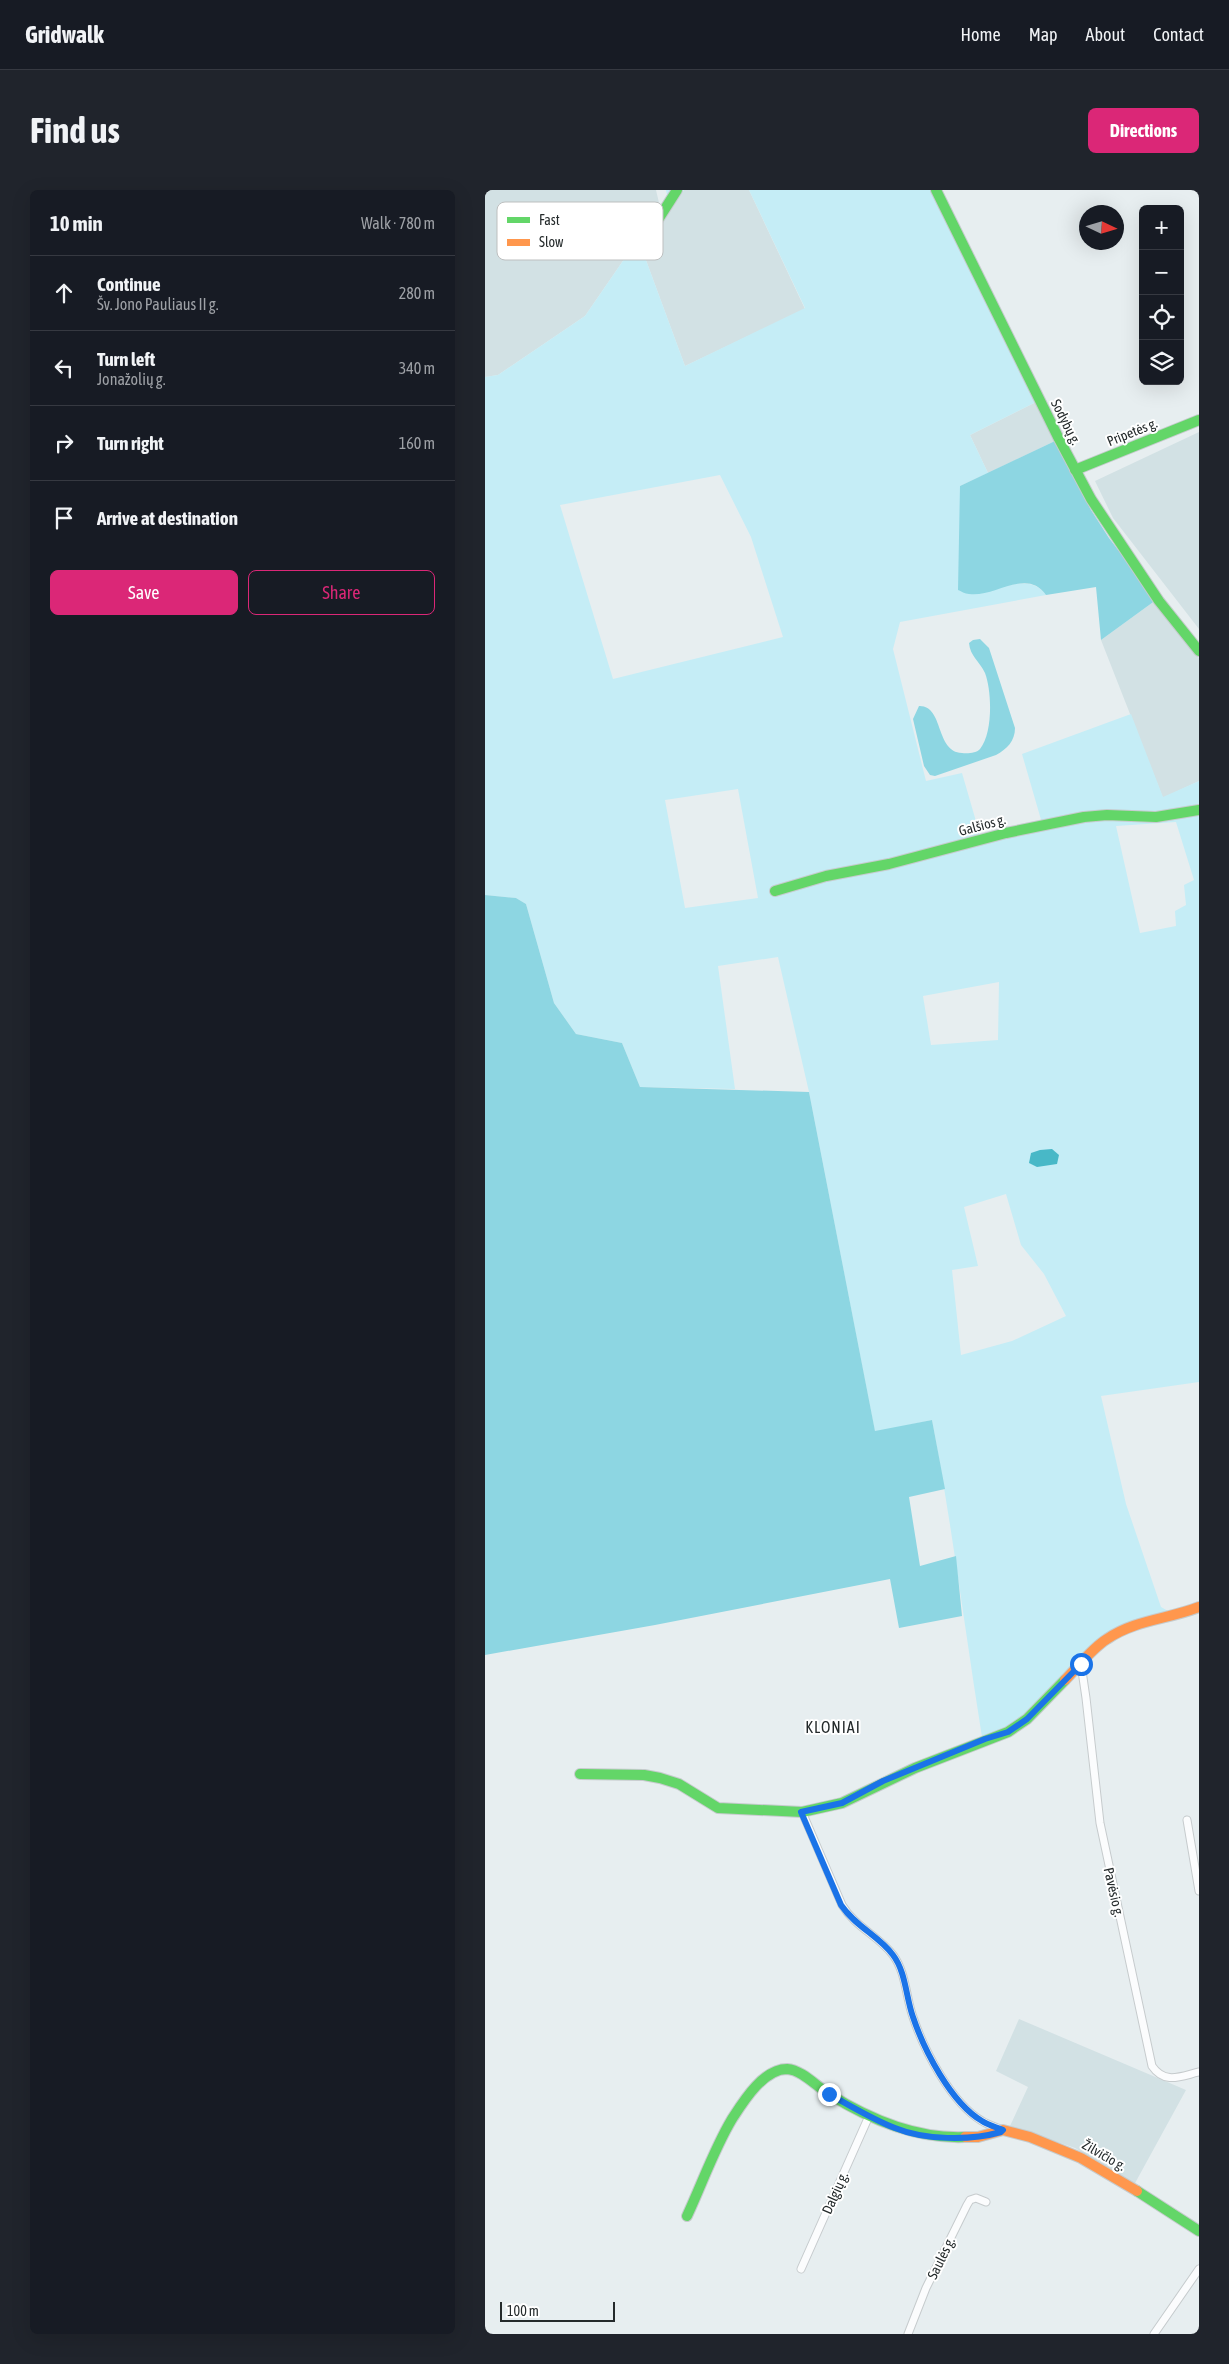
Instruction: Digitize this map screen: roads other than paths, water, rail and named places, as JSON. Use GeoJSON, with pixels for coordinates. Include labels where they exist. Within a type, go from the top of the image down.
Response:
{"type":"FeatureCollection","features":[{"type":"Feature","properties":{"kind":"street"},"geometry":{"type":"LineString","coordinates":[[663,212],[677,190]]}},
{"type":"Feature","properties":{"kind":"street","name":"Sodybų g."},"geometry":{"type":"LineString","coordinates":[[937,190],[1075,470],[1115,536],[1159,601],[1199,651]]}},
{"type":"Feature","properties":{"kind":"street","name":"Pripetės g."},"geometry":{"type":"LineString","coordinates":[[1075,470],[1199,420]]}},
{"type":"Feature","properties":{"kind":"street","name":"Galšios g."},"geometry":{"type":"LineString","coordinates":[[775,891],[825,876],[889,864],[1006,833],[1084,817],[1098,815],[1156,817],[1199,810]]}},
{"type":"Feature","properties":{"kind":"street"},"geometry":{"type":"LineString","coordinates":[[580,1774],[644,1775],[660,1778],[679,1784],[719,1808],[801,1812],[842,1803],[883,1781],[985,1739],[1008,1732],[1027,1719],[1100,1644],[1118,1632],[1132,1626],[1179,1616],[1199,1607]]}},
{"type":"Feature","properties":{"kind":"street","name":"Pavėsio g."},"geometry":{"type":"LineString","coordinates":[[1081,1664],[1100,1823],[1152,2066],[1158,2074],[1167,2078],[1180,2078],[1199,2072]]}},
{"type":"Feature","properties":{"kind":"street"},"geometry":{"type":"LineString","coordinates":[[801,1812],[841,1905],[848,1916],[893,1954],[913,2018],[936,2067],[963,2106],[982,2121],[1003,2130]]}},
{"type":"Feature","properties":{"kind":"street"},"geometry":{"type":"LineString","coordinates":[[1187,1820],[1199,1891]]}},
{"type":"Feature","properties":{"kind":"street"},"geometry":{"type":"LineString","coordinates":[[687,2216],[735,2113],[751,2092],[774,2072],[782,2069],[797,2072],[829,2094],[869,2116],[907,2132],[971,2139],[1003,2130]]}},
{"type":"Feature","properties":{"kind":"street","name":"Dalgių g."},"geometry":{"type":"LineString","coordinates":[[801,2269],[869,2116]]}},
{"type":"Feature","properties":{"kind":"street","name":"Žilvičio g."},"geometry":{"type":"LineString","coordinates":[[1003,2130],[1040,2140],[1101,2167],[1199,2231]]}},
{"type":"Feature","properties":{"kind":"street","name":"Saulės g."},"geometry":{"type":"LineString","coordinates":[[908,2334],[926,2288],[967,2205],[970,2200],[976,2198],[986,2202]]}},
{"type":"Feature","properties":{"kind":"street"},"geometry":{"type":"LineString","coordinates":[[1154,2334],[1199,2269]]}},
{"type":"Feature","properties":{"kind":"district","name":"KLONIAI"},"geometry":{"type":"Point","coordinates":[833,1727]}}]}
